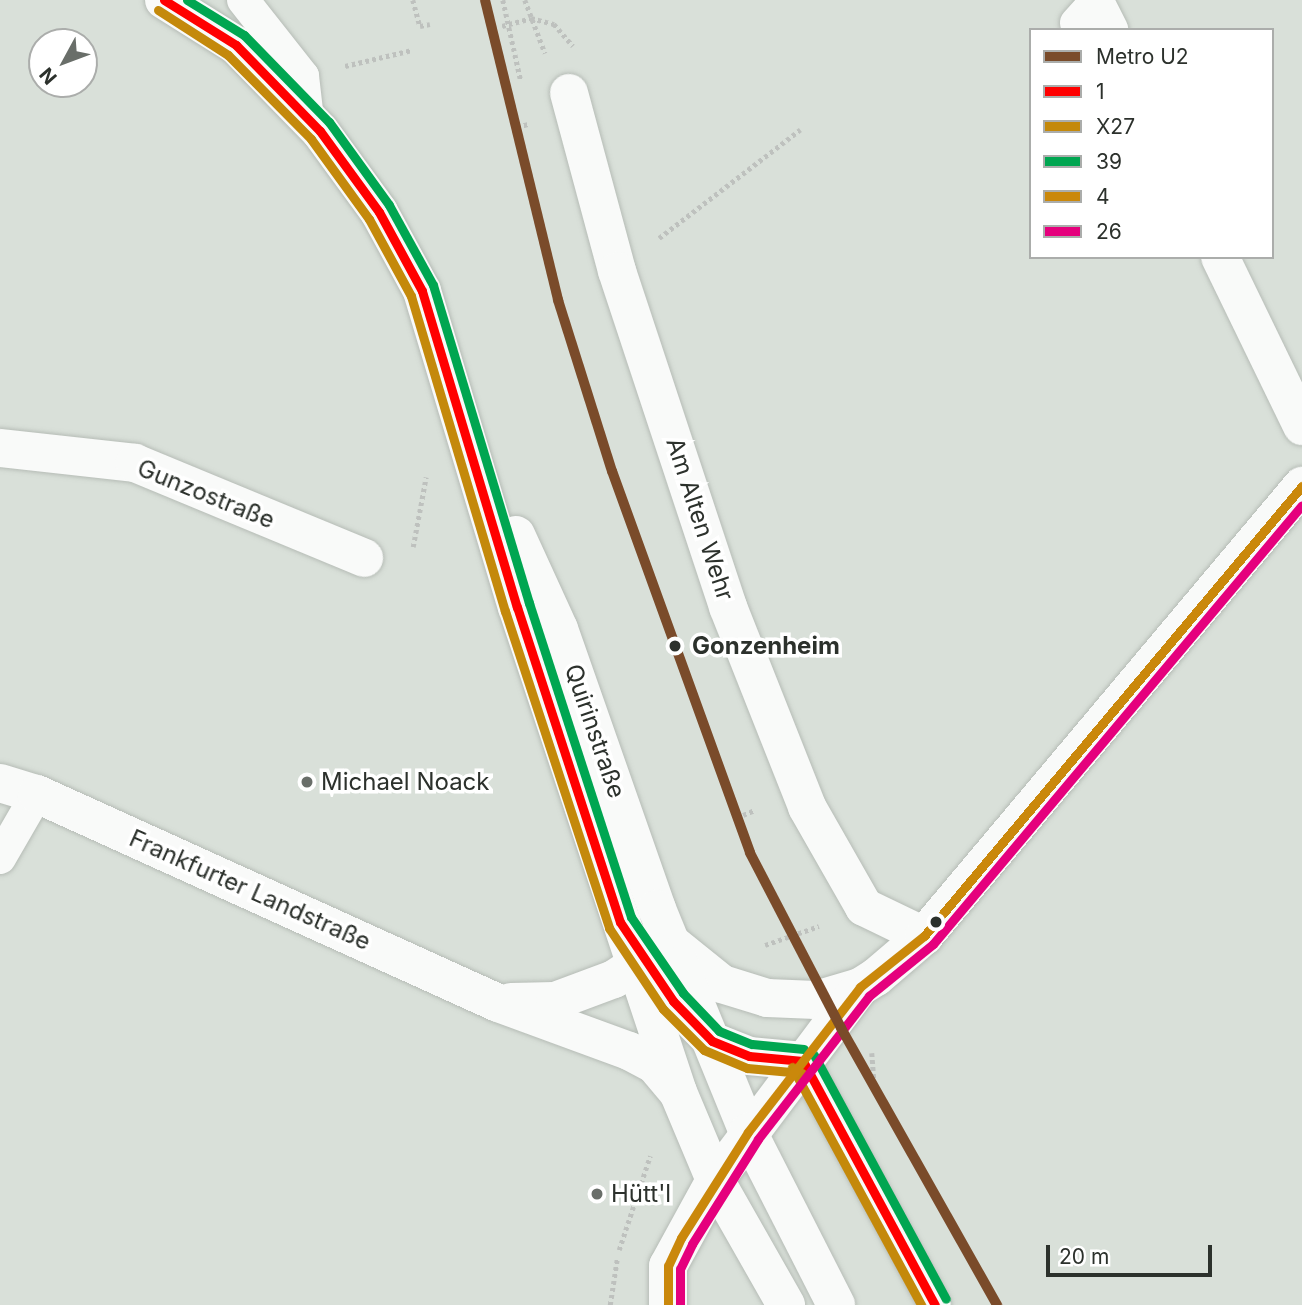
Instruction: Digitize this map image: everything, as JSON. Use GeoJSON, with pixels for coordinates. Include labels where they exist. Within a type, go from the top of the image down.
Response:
{"type":"FeatureCollection","features":[{"type":"Feature","properties":{"kind":"street","name":"Quirinstraße"},"geometry":{"type":"LineString","coordinates":[[164,0],[236,45],[308,119],[379,212],[422,291],[466,425],[517,607],[620,922],[650,955],[712,1041]]}},
{"type":"Feature","properties":{"kind":"street","name":"Am Alten Wehr"},"geometry":{"type":"LineString","coordinates":[[569,93],[617,271],[729,607],[807,807],[864,907],[924,936]]}},
{"type":"Feature","properties":{"kind":"street"},"geometry":{"type":"LineString","coordinates":[[1221,259],[1302,426]]}},
{"type":"Feature","properties":{"kind":"street","name":"Quirinstraße"},"geometry":{"type":"LineString","coordinates":[[466,425],[559,629],[650,955],[678,1092]]}},
{"type":"Feature","properties":{"kind":"street","name":"Gunzostraße"},"geometry":{"type":"LineString","coordinates":[[0,448],[135,463],[364,558]]}},
{"type":"Feature","properties":{"kind":"street"},"geometry":{"type":"LineString","coordinates":[[668,1305],[668,1266],[715,1180],[748,1132],[860,987],[905,955],[924,936],[1302,486]]}},
{"type":"Feature","properties":{"kind":"street","name":"Frankfurter Landstraße"},"geometry":{"type":"LineString","coordinates":[[0,783],[37,794],[498,1003],[629,1051],[655,1065],[678,1092],[715,1180],[786,1305]]}},
{"type":"Feature","properties":{"kind":"street"},"geometry":{"type":"LineString","coordinates":[[650,955],[722,984],[767,998],[816,1000],[860,987]]}},
{"type":"Feature","properties":{"kind":"street","name":"Frankfurter Landstraße"},"geometry":{"type":"LineString","coordinates":[[498,1003],[555,1001],[614,979],[650,955]]}},
{"type":"Feature","properties":{"kind":"street"},"geometry":{"type":"LineString","coordinates":[[712,1041],[749,1056],[803,1061]]}},
{"type":"Feature","properties":{"kind":"street"},"geometry":{"type":"LineString","coordinates":[[712,1041],[748,1132],[836,1305]]}},
{"type":"Feature","properties":{"kind":"lane"},"geometry":{"type":"LineString","coordinates":[[243,0],[303,76],[308,119]]}},
{"type":"Feature","properties":{"kind":"lane"},"geometry":{"type":"LineString","coordinates":[[0,858],[37,794]]}},
{"type":"Feature","properties":{"kind":"lane"},"geometry":{"type":"LineString","coordinates":[[803,1061],[935,1305]]}},
{"type":"Feature","properties":{"kind":"path"},"geometry":{"type":"LineString","coordinates":[[413,0],[420,26],[430,24]]}},
{"type":"Feature","properties":{"kind":"path"},"geometry":{"type":"LineString","coordinates":[[503,0],[523,87]]}},
{"type":"Feature","properties":{"kind":"path"},"geometry":{"type":"LineString","coordinates":[[525,0],[531,18]]}},
{"type":"Feature","properties":{"kind":"path"},"geometry":{"type":"LineString","coordinates":[[303,76],[412,50]]}},
{"type":"Feature","properties":{"kind":"path"},"geometry":{"type":"LineString","coordinates":[[617,271],[800,130]]}},
{"type":"Feature","properties":{"kind":"path"},"geometry":{"type":"LineString","coordinates":[[411,555],[427,474],[431,487]]}},
{"type":"Feature","properties":{"kind":"metro line","name":"U2"},"geometry":{"type":"LineString","coordinates":[[485,0],[558,300],[612,471],[750,853],[841,1028],[997,1305]]}},
{"type":"Feature","properties":{"kind":"transit line","name":"1"},"geometry":{"type":"LineString","coordinates":[[164,0],[236,45],[320,131],[379,212],[422,291],[517,607],[620,922],[673,1001],[712,1041],[749,1056],[803,1061]]}},
{"type":"Feature","properties":{"kind":"transit line","name":"39"},"geometry":{"type":"LineString","coordinates":[[187,0],[244,35],[329,122],[389,205],[433,285],[529,603],[631,917],[683,993],[719,1031],[752,1044],[804,1049]]}},
{"type":"Feature","properties":{"kind":"transit line","name":"X27"},"geometry":{"type":"LineString","coordinates":[[158,10],[228,55],[311,139],[369,219],[411,296],[505,611],[609,928],[663,1009],[704,1050],[747,1068],[802,1073]]}},
{"type":"Feature","properties":{"kind":"transit line","name":"4"},"geometry":{"type":"LineString","coordinates":[[668,1305],[668,1266],[681,1238],[748,1132],[860,987],[924,936],[1302,486]]}},
{"type":"Feature","properties":{"kind":"transit line","name":"26"},"geometry":{"type":"LineString","coordinates":[[680,1305],[680,1269],[692,1244],[758,1139],[869,996],[933,944],[1302,505]]}},
{"type":"Feature","properties":{"kind":"transit line","name":"39"},"geometry":{"type":"LineString","coordinates":[[814,1055],[946,1299]]}},
{"type":"Feature","properties":{"kind":"transit line","name":"1"},"geometry":{"type":"LineString","coordinates":[[803,1061],[935,1305]]}},
{"type":"Feature","properties":{"kind":"transit line","name":"X27"},"geometry":{"type":"LineString","coordinates":[[792,1067],[921,1305]]}},
{"type":"Feature","properties":{"kind":"place","name":"Gonzenheim"},"geometry":{"type":"Point","coordinates":[675,646]}},
{"type":"Feature","properties":{"kind":"place","name":"Michael Noack"},"geometry":{"type":"Point","coordinates":[307,782]}},
{"type":"Feature","properties":{"kind":"place","name":"Hütt'l"},"geometry":{"type":"Point","coordinates":[597,1194]}}]}
